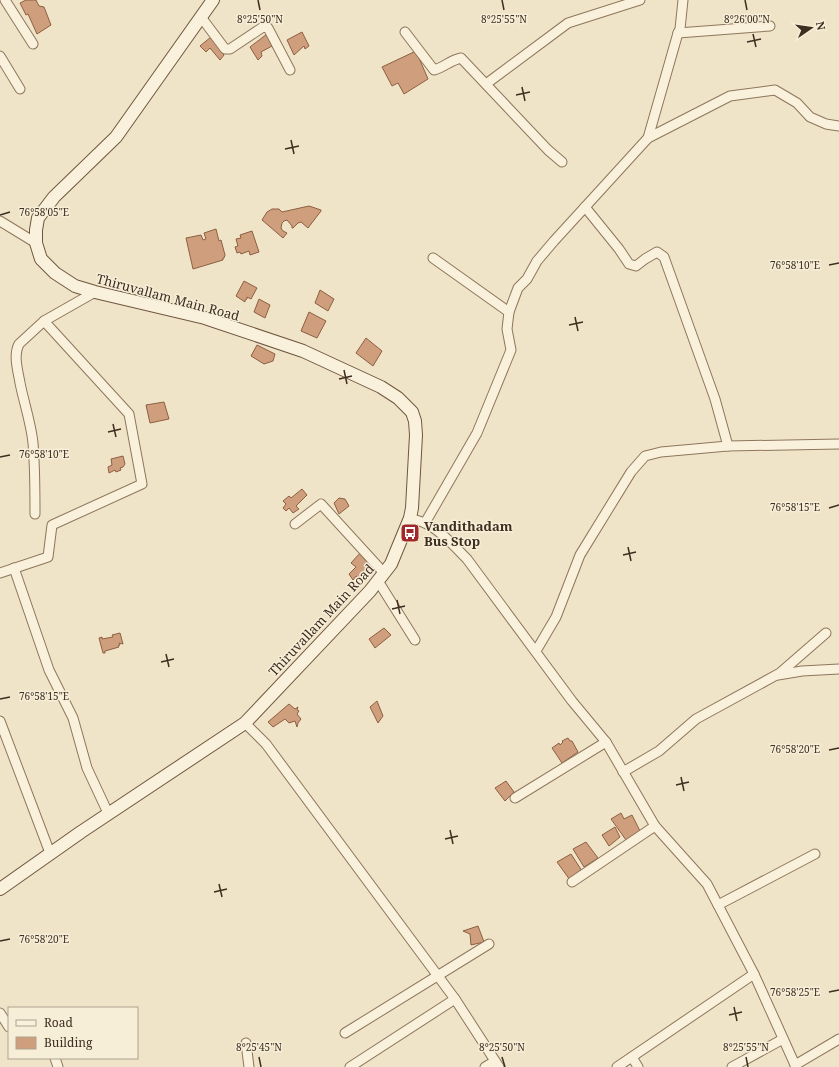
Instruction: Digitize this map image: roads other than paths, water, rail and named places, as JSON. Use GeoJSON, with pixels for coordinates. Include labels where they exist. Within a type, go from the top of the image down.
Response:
{"type":"FeatureCollection","features":[{"type":"Feature","properties":{"kind":"main road","name":"Thiruvallam Main Road"},"geometry":{"type":"LineString","coordinates":[[0,888],[108,813],[245,723],[370,591],[391,564],[410,518],[412,508],[416,435],[415,421],[412,412],[398,398],[381,387],[303,351],[205,318],[75,286],[55,273],[41,259],[36,243],[38,218],[54,197],[116,137],[213,0]]}},
{"type":"Feature","properties":{"kind":"street"},"geometry":{"type":"LineString","coordinates":[[6,0],[33,44]]}},
{"type":"Feature","properties":{"kind":"street"},"geometry":{"type":"LineString","coordinates":[[486,84],[568,23],[640,0]]}},
{"type":"Feature","properties":{"kind":"street"},"geometry":{"type":"LineString","coordinates":[[648,138],[680,29],[683,0]]}},
{"type":"Feature","properties":{"kind":"street"},"geometry":{"type":"LineString","coordinates":[[201,17],[225,49],[230,48],[263,27],[268,28],[290,70]]}},
{"type":"Feature","properties":{"kind":"street"},"geometry":{"type":"LineString","coordinates":[[678,33],[770,26]]}},
{"type":"Feature","properties":{"kind":"street"},"geometry":{"type":"LineString","coordinates":[[405,32],[434,70],[461,58],[548,150],[562,162]]}},
{"type":"Feature","properties":{"kind":"street"},"geometry":{"type":"LineString","coordinates":[[0,56],[20,89]]}},
{"type":"Feature","properties":{"kind":"street"},"geometry":{"type":"LineString","coordinates":[[425,523],[477,432],[511,350],[507,330],[510,312],[518,288],[527,279],[537,261],[554,241],[648,138],[730,96],[775,90],[797,103],[810,117],[826,124],[839,126]]}},
{"type":"Feature","properties":{"kind":"street"},"geometry":{"type":"LineString","coordinates":[[585,207],[629,264],[636,266],[657,252],[664,257],[715,399],[728,446]]}},
{"type":"Feature","properties":{"kind":"street"},"geometry":{"type":"LineString","coordinates":[[0,221],[36,243]]}},
{"type":"Feature","properties":{"kind":"street"},"geometry":{"type":"LineString","coordinates":[[433,258],[510,312]]}},
{"type":"Feature","properties":{"kind":"street"},"geometry":{"type":"LineString","coordinates":[[35,514],[33,443],[16,361],[17,348],[19,344],[44,321],[95,292]]}},
{"type":"Feature","properties":{"kind":"street"},"geometry":{"type":"LineString","coordinates":[[0,573],[48,557],[52,525],[142,484],[129,414],[44,321]]}},
{"type":"Feature","properties":{"kind":"street"},"geometry":{"type":"LineString","coordinates":[[536,651],[556,617],[580,555],[632,472],[645,456],[661,452],[728,446],[839,444]]}},
{"type":"Feature","properties":{"kind":"street"},"geometry":{"type":"LineString","coordinates":[[296,524],[321,504],[381,577],[415,640]]}},
{"type":"Feature","properties":{"kind":"street"},"geometry":{"type":"LineString","coordinates":[[410,518],[425,523],[433,528],[467,559],[572,701],[606,742],[654,826],[707,884],[754,974],[796,1066],[839,1039]]}},
{"type":"Feature","properties":{"kind":"street"},"geometry":{"type":"LineString","coordinates":[[14,568],[49,670],[73,718],[87,768],[108,813]]}},
{"type":"Feature","properties":{"kind":"street"},"geometry":{"type":"LineString","coordinates":[[623,772],[659,751],[696,719],[780,674],[826,633]]}},
{"type":"Feature","properties":{"kind":"street"},"geometry":{"type":"LineString","coordinates":[[775,676],[802,671],[839,669]]}},
{"type":"Feature","properties":{"kind":"street"},"geometry":{"type":"LineString","coordinates":[[0,721],[50,853]]}},
{"type":"Feature","properties":{"kind":"street"},"geometry":{"type":"LineString","coordinates":[[245,723],[266,744],[455,999],[497,1064],[485,1067]]}},
{"type":"Feature","properties":{"kind":"street"},"geometry":{"type":"LineString","coordinates":[[515,798],[606,742]]}},
{"type":"Feature","properties":{"kind":"street"},"geometry":{"type":"LineString","coordinates":[[572,882],[654,826]]}},
{"type":"Feature","properties":{"kind":"street"},"geometry":{"type":"LineString","coordinates":[[718,905],[815,854]]}},
{"type":"Feature","properties":{"kind":"street"},"geometry":{"type":"LineString","coordinates":[[345,1033],[489,944]]}},
{"type":"Feature","properties":{"kind":"street"},"geometry":{"type":"LineString","coordinates":[[617,1067],[754,974]]}},
{"type":"Feature","properties":{"kind":"street"},"geometry":{"type":"LineString","coordinates":[[350,1067],[455,999]]}},
{"type":"Feature","properties":{"kind":"street"},"geometry":{"type":"LineString","coordinates":[[0,1013],[8,1025]]}},
{"type":"Feature","properties":{"kind":"street"},"geometry":{"type":"LineString","coordinates":[[732,1067],[783,1039]]}},
{"type":"Feature","properties":{"kind":"street"},"geometry":{"type":"LineString","coordinates":[[246,1043],[249,1067]]}},
{"type":"Feature","properties":{"kind":"street"},"geometry":{"type":"LineString","coordinates":[[632,1057],[638,1067]]}},
{"type":"Feature","properties":{"kind":"place","name":"Vandithadam Bus Stop"},"geometry":{"type":"Point","coordinates":[410,533]}}]}
